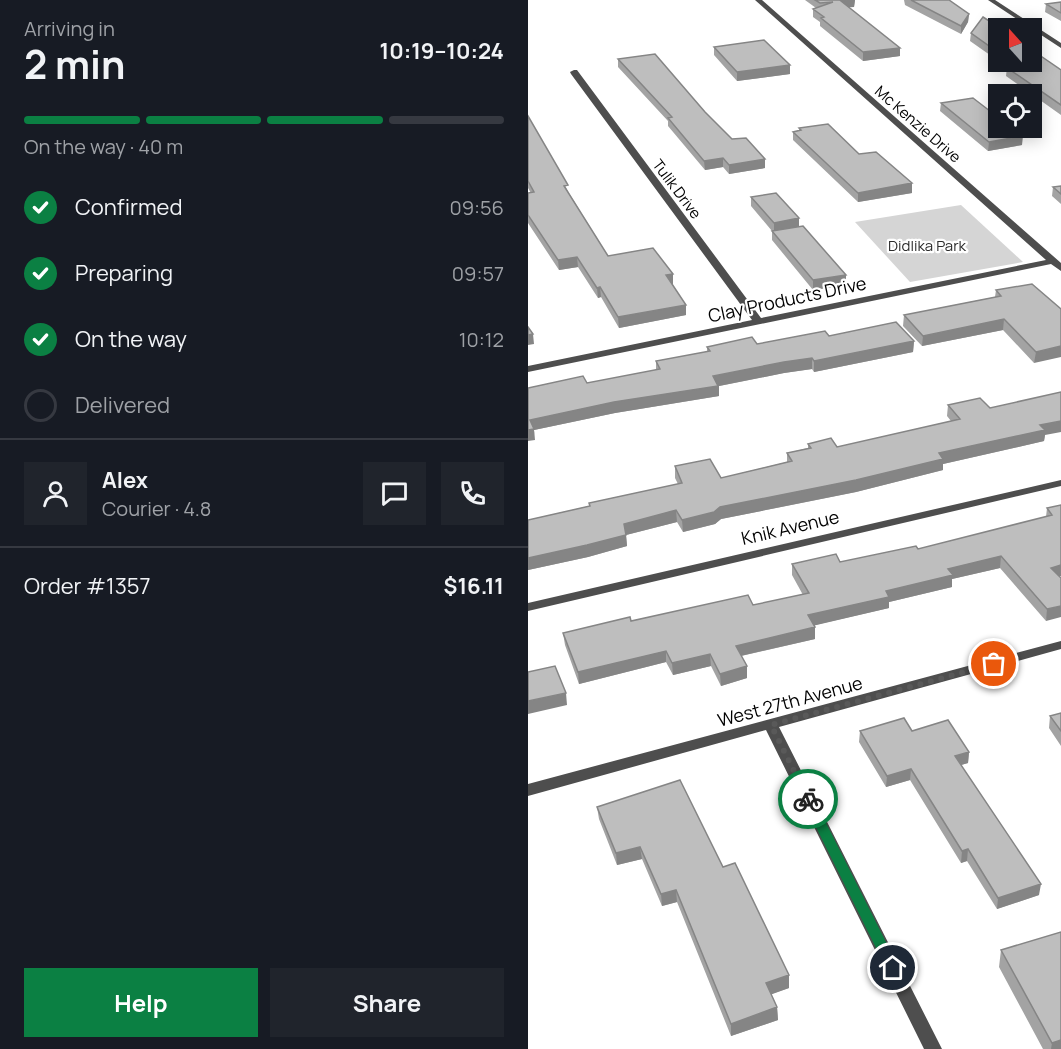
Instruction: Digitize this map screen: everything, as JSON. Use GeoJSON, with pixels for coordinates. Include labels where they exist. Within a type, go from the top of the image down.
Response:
{"type":"FeatureCollection","features":[{"type":"Feature","properties":{"kind":"street","name":"Mc Kenzie Drive"},"geometry":{"type":"LineString","coordinates":[[758,0],[1057,265]]}},
{"type":"Feature","properties":{"kind":"street"},"geometry":{"type":"LineString","coordinates":[[991,0],[1061,46]]}},
{"type":"Feature","properties":{"kind":"street","name":"Tulik Drive"},"geometry":{"type":"LineString","coordinates":[[574,72],[759,322]]}},
{"type":"Feature","properties":{"kind":"street","name":"Clay Products Drive"},"geometry":{"type":"LineString","coordinates":[[528,369],[1057,265]]}},
{"type":"Feature","properties":{"kind":"street","name":"Knik Avenue"},"geometry":{"type":"LineString","coordinates":[[528,607],[1061,483]]}},
{"type":"Feature","properties":{"kind":"street","name":"West 27th Avenue"},"geometry":{"type":"LineString","coordinates":[[528,790],[1061,645]]}},
{"type":"Feature","properties":{"kind":"street"},"geometry":{"type":"LineString","coordinates":[[771,725],[933,1049]]}},
{"type":"Feature","properties":{"kind":"green space","name":"Didlika Park"},"geometry":{"type":"Polygon","coordinates":[[[961,205],[1023,262],[910,282],[855,222],[961,205]]]}},
{"type":"Feature","properties":{"kind":"building"},"geometry":{"type":"Polygon","coordinates":[[[815,0],[847,0],[841,1],[900,48],[863,52],[813,9],[833,2],[820,3],[815,0]]]}},
{"type":"Feature","properties":{"kind":"building"},"geometry":{"type":"Polygon","coordinates":[[[911,0],[949,0],[969,14],[961,26],[911,0]]]}},
{"type":"Feature","properties":{"kind":"building"},"geometry":{"type":"Polygon","coordinates":[[[1061,2],[1061,13],[1046,4],[1061,2]]]}},
{"type":"Feature","properties":{"kind":"building"},"geometry":{"type":"Polygon","coordinates":[[[983,17],[988,20],[988,45],[971,33],[983,17]]]}},
{"type":"Feature","properties":{"kind":"building"},"geometry":{"type":"Polygon","coordinates":[[[764,40],[790,65],[737,72],[714,47],[764,40]]]}},
{"type":"Feature","properties":{"kind":"building"},"geometry":{"type":"Polygon","coordinates":[[[655,54],[705,112],[732,139],[746,138],[765,159],[729,165],[723,158],[704,161],[668,118],[672,117],[618,59],[655,54]]]}},
{"type":"Feature","properties":{"kind":"building"},"geometry":{"type":"Polygon","coordinates":[[[1042,57],[1061,70],[1061,105],[1042,92],[1042,84],[1031,84],[1013,72],[1042,72],[1042,57]]]}},
{"type":"Feature","properties":{"kind":"building"},"geometry":{"type":"Polygon","coordinates":[[[973,98],[988,110],[988,138],[1012,138],[989,142],[941,103],[973,98]]]}},
{"type":"Feature","properties":{"kind":"building"},"geometry":{"type":"Polygon","coordinates":[[[528,116],[568,185],[564,186],[608,256],[653,248],[673,274],[666,275],[686,305],[618,317],[600,287],[597,288],[577,257],[558,260],[528,215],[528,193],[534,192],[528,181],[528,116]]]}},
{"type":"Feature","properties":{"kind":"building"},"geometry":{"type":"Polygon","coordinates":[[[828,124],[859,154],[876,152],[912,183],[858,193],[793,132],[801,130],[799,128],[828,124]]]}},
{"type":"Feature","properties":{"kind":"building"},"geometry":{"type":"Polygon","coordinates":[[[1061,186],[1061,194],[1053,187],[1061,186]]]}},
{"type":"Feature","properties":{"kind":"building"},"geometry":{"type":"Polygon","coordinates":[[[776,193],[799,218],[774,223],[751,197],[776,193]]]}},
{"type":"Feature","properties":{"kind":"building"},"geometry":{"type":"Polygon","coordinates":[[[803,226],[846,275],[813,280],[772,231],[803,226]]]}},
{"type":"Feature","properties":{"kind":"building"},"geometry":{"type":"Polygon","coordinates":[[[1032,284],[1061,309],[1061,346],[1036,352],[1004,319],[923,336],[904,315],[1001,296],[996,290],[1032,284]]]}},
{"type":"Feature","properties":{"kind":"building"},"geometry":{"type":"Polygon","coordinates":[[[896,322],[914,341],[814,361],[812,358],[784,362],[713,376],[718,386],[614,402],[530,420],[534,429],[528,430],[528,388],[583,376],[587,383],[660,369],[656,361],[710,351],[707,347],[752,337],[757,344],[825,331],[829,336],[896,322]]]}},
{"type":"Feature","properties":{"kind":"building"},"geometry":{"type":"Polygon","coordinates":[[[1061,392],[1061,421],[1040,425],[1045,430],[939,453],[943,459],[856,480],[720,507],[714,512],[682,520],[676,510],[624,524],[626,535],[528,558],[528,520],[590,506],[589,503],[682,483],[675,466],[710,459],[721,478],[792,461],[787,453],[811,448],[808,444],[831,438],[837,447],[960,419],[948,405],[980,398],[990,408],[1061,392]]]}},
{"type":"Feature","properties":{"kind":"building"},"geometry":{"type":"Polygon","coordinates":[[[1061,505],[1061,565],[1051,568],[1061,578],[1061,606],[1047,609],[1001,556],[948,569],[953,575],[886,591],[889,597],[808,615],[815,627],[736,646],[747,666],[720,674],[710,654],[672,663],[666,651],[578,672],[563,633],[630,617],[631,621],[748,595],[753,605],[809,593],[792,564],[836,554],[840,562],[916,546],[918,549],[1052,515],[1047,508],[1061,505]]]}},
{"type":"Feature","properties":{"kind":"building"},"geometry":{"type":"Polygon","coordinates":[[[555,666],[566,693],[528,701],[528,672],[555,666]]]}},
{"type":"Feature","properties":{"kind":"building"},"geometry":{"type":"Polygon","coordinates":[[[1061,713],[1061,731],[1050,716],[1061,713]]]}},
{"type":"Feature","properties":{"kind":"building"},"geometry":{"type":"Polygon","coordinates":[[[904,718],[912,731],[948,720],[969,752],[955,756],[1041,884],[998,898],[968,849],[962,851],[911,769],[887,776],[860,731],[904,718]]]}},
{"type":"Feature","properties":{"kind":"building"},"geometry":{"type":"Polygon","coordinates":[[[680,780],[723,867],[735,863],[789,975],[766,983],[777,1007],[731,1024],[676,890],[661,894],[640,847],[616,853],[597,807],[680,780]]]}},
{"type":"Feature","properties":{"kind":"building"},"geometry":{"type":"Polygon","coordinates":[[[1061,932],[1061,1040],[1052,1043],[1001,950],[1061,932]]]}},
{"type":"Feature","properties":{"kind":"way so far"},"geometry":{"type":"LineString","coordinates":[[808,799],[771,725],[994,664]]}},
{"type":"Feature","properties":{"kind":"route"},"geometry":{"type":"LineString","coordinates":[[808,799],[893,968]]}}]}
